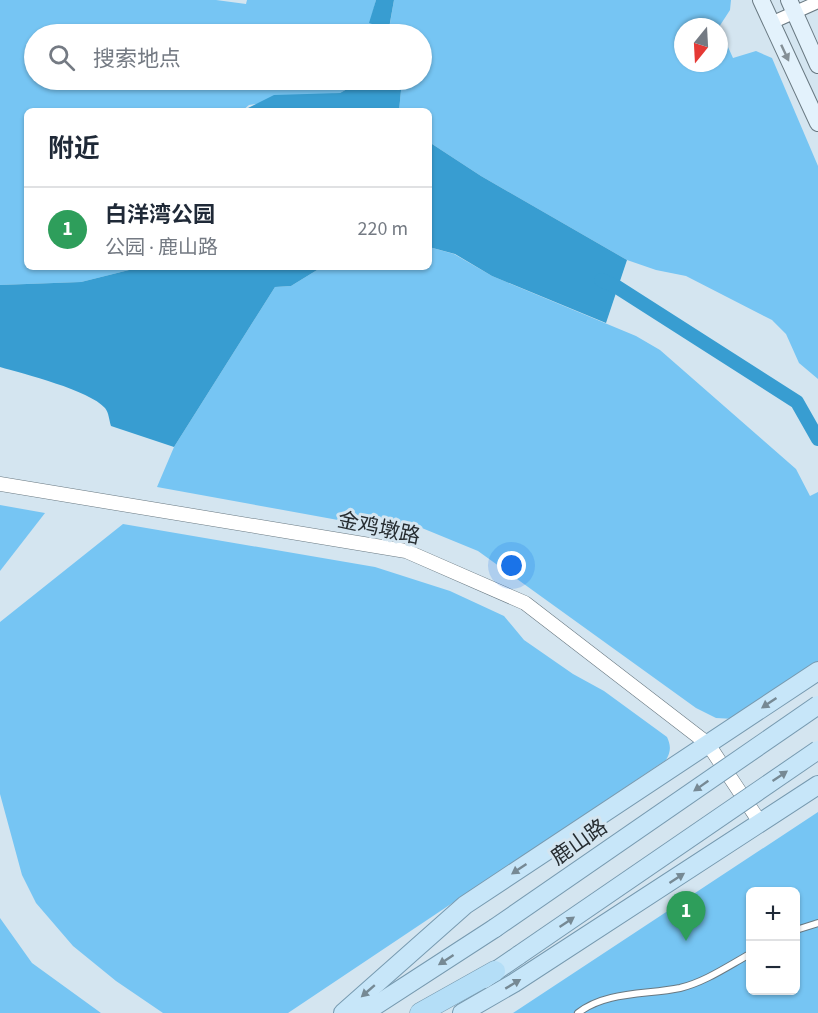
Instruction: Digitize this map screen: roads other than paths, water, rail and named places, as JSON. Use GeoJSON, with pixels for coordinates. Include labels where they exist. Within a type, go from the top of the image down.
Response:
{"type":"FeatureCollection","features":[{"type":"Feature","properties":{"kind":"highway"},"geometry":{"type":"LineString","coordinates":[[420,1013],[495,971]]}},
{"type":"Feature","properties":{"kind":"main road"},"geometry":{"type":"LineString","coordinates":[[761,0],[818,123]]}},
{"type":"Feature","properties":{"kind":"main road"},"geometry":{"type":"LineString","coordinates":[[791,6],[818,65]]}},
{"type":"Feature","properties":{"kind":"main road"},"geometry":{"type":"LineString","coordinates":[[343,1013],[465,905],[818,671]]}},
{"type":"Feature","properties":{"kind":"main road","name":"鹿山路"},"geometry":{"type":"LineString","coordinates":[[364,1013],[495,928],[818,705]]}},
{"type":"Feature","properties":{"kind":"main road"},"geometry":{"type":"LineString","coordinates":[[440,1013],[495,971],[818,750]]}},
{"type":"Feature","properties":{"kind":"main road"},"geometry":{"type":"LineString","coordinates":[[462,1013],[514,983],[818,785]]}},
{"type":"Feature","properties":{"kind":"street"},"geometry":{"type":"LineString","coordinates":[[771,23],[791,6],[818,2]]}},
{"type":"Feature","properties":{"kind":"street","name":"金鸡墩路"},"geometry":{"type":"LineString","coordinates":[[0,484],[144,510],[406,551],[525,603],[708,744],[761,824]]}},
{"type":"Feature","properties":{"kind":"lane"},"geometry":{"type":"LineString","coordinates":[[800,928],[818,923]]}},
{"type":"Feature","properties":{"kind":"lane"},"geometry":{"type":"LineString","coordinates":[[578,1013],[616,997],[682,987],[714,975],[746,956]]}},
{"type":"Feature","properties":{"kind":"waterway"},"geometry":{"type":"LineString","coordinates":[[601,280],[617,287],[797,402],[818,439]]}},
{"type":"Feature","properties":{"kind":"place","name":"白洋湾公园"},"geometry":{"type":"Point","coordinates":[686,941]}}]}
